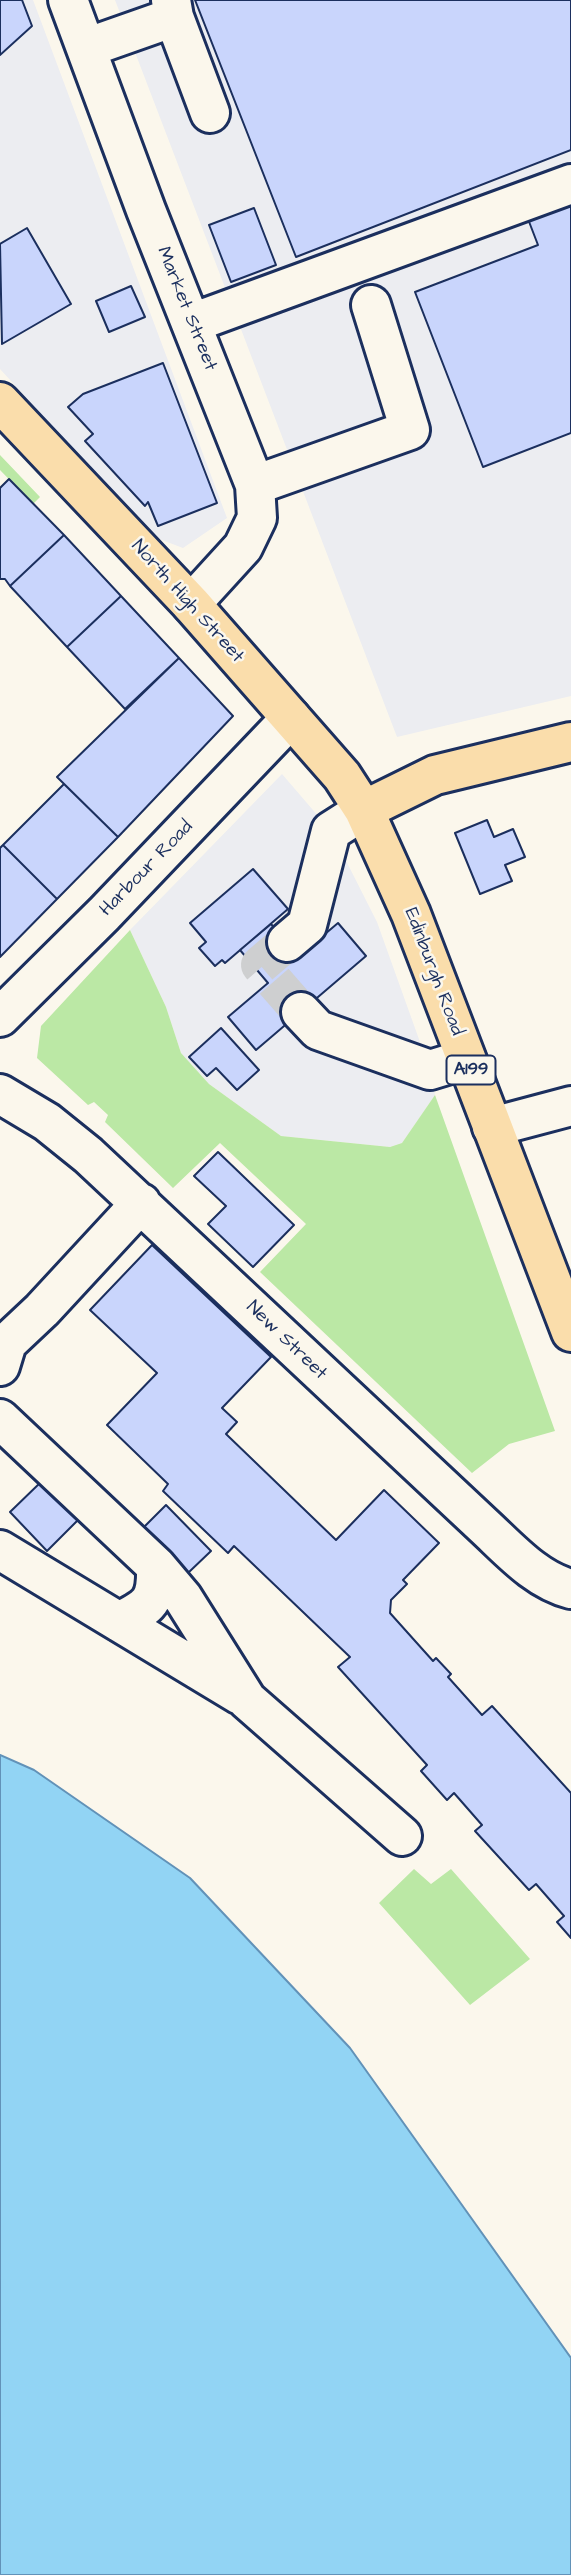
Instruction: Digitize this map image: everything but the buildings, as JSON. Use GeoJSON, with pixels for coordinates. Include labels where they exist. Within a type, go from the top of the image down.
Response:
{"type":"FeatureCollection","features":[{"type":"Feature","properties":{"kind":"main road","name":"North High Street"},"geometry":{"type":"LineString","coordinates":[[0,402],[191,604],[342,776],[364,810]]}},
{"type":"Feature","properties":{"kind":"main road"},"geometry":{"type":"LineString","coordinates":[[364,810],[435,775],[571,742]]}},
{"type":"Feature","properties":{"kind":"main road","name":"Edinburgh Road"},"geometry":{"type":"LineString","coordinates":[[364,810],[411,914],[571,1332]]}},
{"type":"Feature","properties":{"kind":"street","name":"Market Street"},"geometry":{"type":"LineString","coordinates":[[68,0],[255,485],[257,518],[243,547],[191,604]]}},
{"type":"Feature","properties":{"kind":"street"},"geometry":{"type":"LineString","coordinates":[[86,48],[172,8],[210,113]]}},
{"type":"Feature","properties":{"kind":"street"},"geometry":{"type":"LineString","coordinates":[[192,323],[571,184]]}},
{"type":"Feature","properties":{"kind":"street"},"geometry":{"type":"LineString","coordinates":[[255,485],[410,430],[370,305]]}},
{"type":"Feature","properties":{"kind":"street","name":"Harbour Road"},"geometry":{"type":"LineString","coordinates":[[0,1017],[104,914],[291,719]]}},
{"type":"Feature","properties":{"kind":"street"},"geometry":{"type":"LineString","coordinates":[[287,942],[307,925],[331,831],[364,810]]}},
{"type":"Feature","properties":{"kind":"street"},"geometry":{"type":"LineString","coordinates":[[301,1012],[318,1030],[430,1070],[466,1059]]}},
{"type":"Feature","properties":{"kind":"street","name":"New Street"},"geometry":{"type":"LineString","coordinates":[[1,1097],[47,1122],[141,1203],[484,1526],[538,1574],[553,1584],[571,1589]]}},
{"type":"Feature","properties":{"kind":"street"},"geometry":{"type":"LineString","coordinates":[[492,1127],[571,1106]]}},
{"type":"Feature","properties":{"kind":"street"},"geometry":{"type":"LineString","coordinates":[[0,1366],[7,1343],[43,1310],[141,1203]]}},
{"type":"Feature","properties":{"kind":"street"},"geometry":{"type":"LineString","coordinates":[[0,1419],[156,1566],[183,1598],[247,1700]]}},
{"type":"Feature","properties":{"kind":"street"},"geometry":{"type":"LineString","coordinates":[[0,1550],[247,1700],[402,1836]]}},
{"type":"Feature","properties":{"kind":"street"},"geometry":{"type":"LineString","coordinates":[[119,1622],[144,1609],[156,1593],[156,1566]]}},
{"type":"Feature","properties":{"kind":"shaded area"},"geometry":{"type":"Polygon","coordinates":[[[0,0],[33,0],[227,518],[183,548],[154,537],[0,369],[0,0]]]}},
{"type":"Feature","properties":{"kind":"shaded area"},"geometry":{"type":"Polygon","coordinates":[[[115,0],[571,0],[571,696],[397,737],[115,0]]]}},
{"type":"Feature","properties":{"kind":"shaded area"},"geometry":{"type":"Polygon","coordinates":[[[282,774],[331,831],[377,922],[430,1070],[435,1095],[402,1143],[390,1147],[281,1136],[209,1084],[181,1053],[166,1007],[130,930],[282,774]]]}},
{"type":"Feature","properties":{"kind":"green space"},"geometry":{"type":"Polygon","coordinates":[[[0,455],[40,497],[33,504],[0,470],[0,455]]]}},
{"type":"Feature","properties":{"kind":"green space"},"geometry":{"type":"Polygon","coordinates":[[[130,930],[166,1007],[181,1053],[209,1084],[281,1136],[390,1147],[402,1143],[435,1095],[555,1431],[509,1444],[472,1473],[260,1272],[306,1224],[220,1143],[173,1188],[105,1122],[108,1115],[94,1102],[88,1105],[37,1058],[41,1026],[130,930]]]}},
{"type":"Feature","properties":{"kind":"green space"},"geometry":{"type":"Polygon","coordinates":[[[414,1869],[431,1884],[451,1869],[530,1959],[470,2005],[379,1903],[414,1869]]]}},
{"type":"Feature","properties":{"kind":"water"},"geometry":{"type":"Polygon","coordinates":[[[0,1755],[34,1770],[190,1878],[350,2048],[571,2358],[571,2575],[0,2575],[0,1755]]]}},
{"type":"Feature","properties":{"kind":"tunnel"},"geometry":{"type":"LineString","coordinates":[[287,942],[260,965],[301,1012]]}}]}
